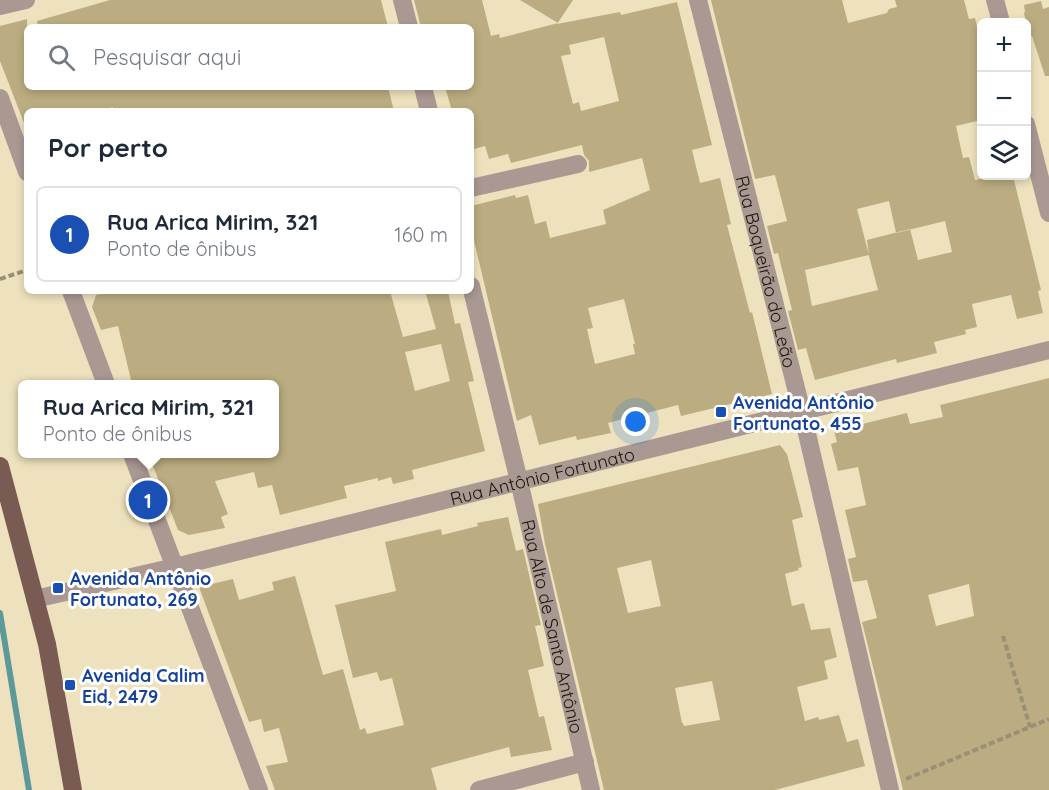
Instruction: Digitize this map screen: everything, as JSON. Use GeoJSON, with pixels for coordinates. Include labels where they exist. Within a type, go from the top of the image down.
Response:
{"type":"FeatureCollection","features":[{"type":"Feature","properties":{"kind":"main road"},"geometry":{"type":"LineString","coordinates":[[0,466],[47,645],[74,790]]}},
{"type":"Feature","properties":{"kind":"street"},"geometry":{"type":"LineString","coordinates":[[0,6],[26,0]]}},
{"type":"Feature","properties":{"kind":"street"},"geometry":{"type":"LineString","coordinates":[[402,0],[408,24]]}},
{"type":"Feature","properties":{"kind":"street","name":"Rua Boqueirão do Leão"},"geometry":{"type":"LineString","coordinates":[[698,0],[802,412],[890,789]]}},
{"type":"Feature","properties":{"kind":"street"},"geometry":{"type":"LineString","coordinates":[[995,0],[1000,18]]}},
{"type":"Feature","properties":{"kind":"street"},"geometry":{"type":"LineString","coordinates":[[424,90],[428,108]]}},
{"type":"Feature","properties":{"kind":"street"},"geometry":{"type":"LineString","coordinates":[[0,98],[24,164]]}},
{"type":"Feature","properties":{"kind":"street"},"geometry":{"type":"LineString","coordinates":[[1027,126],[1049,213]]}},
{"type":"Feature","properties":{"kind":"street"},"geometry":{"type":"LineString","coordinates":[[474,187],[578,164]]}},
{"type":"Feature","properties":{"kind":"street"},"geometry":{"type":"LineString","coordinates":[[72,294],[104,380]]}},
{"type":"Feature","properties":{"kind":"street","name":"Rua Alto de Santo Antônio"},"geometry":{"type":"LineString","coordinates":[[473,294],[591,790]]}},
{"type":"Feature","properties":{"kind":"street","name":"Rua Antônio Fortunato"},"geometry":{"type":"LineString","coordinates":[[36,598],[175,567],[1049,350]]}},
{"type":"Feature","properties":{"kind":"street"},"geometry":{"type":"LineString","coordinates":[[134,458],[259,790]]}},
{"type":"Feature","properties":{"kind":"street"},"geometry":{"type":"LineString","coordinates":[[480,790],[585,762]]}},
{"type":"Feature","properties":{"kind":"path"},"geometry":{"type":"LineString","coordinates":[[0,279],[24,271]]}},
{"type":"Feature","properties":{"kind":"path"},"geometry":{"type":"LineString","coordinates":[[1003,636],[1030,727]]}},
{"type":"Feature","properties":{"kind":"path"},"geometry":{"type":"LineString","coordinates":[[890,789],[1049,719]]}},
{"type":"Feature","properties":{"kind":"building"},"geometry":{"type":"Polygon","coordinates":[[[110,0],[381,0],[387,24],[38,24],[37,21],[110,0]]]}},
{"type":"Feature","properties":{"kind":"building"},"geometry":{"type":"Polygon","coordinates":[[[414,0],[482,0],[491,36],[499,34],[500,38],[558,23],[620,12],[621,15],[677,2],[712,145],[692,150],[700,183],[720,178],[731,224],[727,225],[772,394],[681,416],[678,405],[608,423],[611,433],[577,440],[576,436],[539,445],[531,415],[517,421],[474,241],[474,205],[515,195],[516,198],[528,195],[535,224],[546,221],[550,238],[606,224],[603,210],[650,190],[642,158],[589,172],[589,161],[584,155],[582,145],[511,163],[508,154],[489,159],[485,146],[474,149],[474,108],[451,108],[446,90],[474,90],[474,24],[420,24],[414,0]],[[604,37],[569,45],[571,54],[561,56],[573,104],[579,102],[581,111],[619,101],[604,37]],[[624,299],[588,308],[593,328],[587,329],[595,364],[635,354],[633,344],[635,344],[624,299]]]}},
{"type":"Feature","properties":{"kind":"building"},"geometry":{"type":"Polygon","coordinates":[[[520,0],[573,0],[558,23],[520,0]]]}},
{"type":"Feature","properties":{"kind":"building"},"geometry":{"type":"Polygon","coordinates":[[[711,0],[842,0],[848,23],[887,13],[889,9],[897,7],[895,0],[964,0],[969,19],[975,18],[977,27],[977,121],[956,126],[963,158],[969,157],[975,180],[1014,180],[1041,290],[1038,291],[1043,313],[1017,319],[1011,295],[972,304],[977,327],[965,330],[966,334],[934,342],[937,353],[897,363],[896,359],[815,380],[806,348],[798,350],[788,311],[792,310],[778,253],[774,254],[767,226],[787,221],[775,175],[755,179],[711,0]],[[889,201],[857,209],[869,254],[867,240],[896,233],[889,201]],[[945,221],[910,230],[918,260],[952,252],[945,221]],[[869,255],[805,270],[812,306],[878,290],[869,255]]]}},
{"type":"Feature","properties":{"kind":"building"},"geometry":{"type":"Polygon","coordinates":[[[1041,1],[1043,9],[1049,7],[1049,76],[1045,76],[1031,36],[1031,18],[1025,18],[1024,5],[1041,1]]]}},
{"type":"Feature","properties":{"kind":"building"},"geometry":{"type":"Polygon","coordinates":[[[27,19],[27,24],[24,24],[24,90],[389,90],[393,108],[24,108],[24,123],[0,61],[0,26],[27,19]]]}},
{"type":"Feature","properties":{"kind":"building"},"geometry":{"type":"Polygon","coordinates":[[[101,294],[391,294],[403,337],[436,329],[426,294],[449,294],[455,324],[460,323],[474,381],[468,382],[485,451],[412,470],[414,479],[393,484],[391,477],[378,481],[378,478],[344,486],[347,498],[280,515],[272,485],[258,488],[254,472],[215,481],[228,514],[221,517],[225,528],[189,535],[178,530],[150,458],[279,458],[279,380],[131,380],[118,326],[101,330],[92,307],[96,295],[101,294]],[[441,344],[405,352],[415,391],[450,381],[441,344]]]}},
{"type":"Feature","properties":{"kind":"building"},"geometry":{"type":"Polygon","coordinates":[[[1049,378],[1049,790],[903,790],[862,622],[877,618],[867,580],[853,582],[848,559],[856,557],[845,510],[866,505],[858,467],[838,471],[831,444],[837,442],[834,431],[907,413],[910,424],[943,417],[940,405],[1049,378]],[[969,584],[928,595],[936,626],[974,616],[969,584]]]}},
{"type":"Feature","properties":{"kind":"building"},"geometry":{"type":"Polygon","coordinates":[[[780,445],[787,454],[803,517],[792,520],[802,567],[785,574],[792,606],[804,603],[811,630],[830,628],[837,657],[824,661],[828,679],[797,687],[805,721],[839,715],[847,742],[858,739],[865,766],[775,790],[604,790],[545,544],[538,504],[780,445]],[[651,560],[617,568],[628,613],[661,606],[651,560]],[[712,681],[675,688],[684,726],[720,720],[712,681]]]}},
{"type":"Feature","properties":{"kind":"building"},"geometry":{"type":"Polygon","coordinates":[[[508,517],[516,551],[523,549],[541,625],[535,626],[544,666],[528,670],[539,717],[544,716],[552,750],[511,757],[509,747],[431,768],[437,790],[275,790],[266,766],[288,762],[279,728],[264,732],[261,719],[249,722],[199,587],[233,579],[239,600],[274,590],[272,582],[295,576],[323,675],[343,669],[360,730],[365,728],[367,734],[404,725],[392,678],[380,681],[377,672],[353,678],[335,605],[396,591],[385,542],[441,529],[442,535],[478,526],[477,523],[508,517]]]}},
{"type":"Feature","properties":{"kind":"waterway"},"geometry":{"type":"LineString","coordinates":[[0,613],[29,790]]}},
{"type":"Feature","properties":{"kind":"place","name":"Avenida Antônio Fortunato, 455"},"geometry":{"type":"Point","coordinates":[721,412]}},
{"type":"Feature","properties":{"kind":"place","name":"Rua Arica Mirim, 321"},"geometry":{"type":"Point","coordinates":[148,500]}},
{"type":"Feature","properties":{"kind":"place","name":"Avenida Antônio Fortunato, 269"},"geometry":{"type":"Point","coordinates":[58,588]}},
{"type":"Feature","properties":{"kind":"place","name":"Avenida Calim Eid, 2479"},"geometry":{"type":"Point","coordinates":[70,685]}}]}
